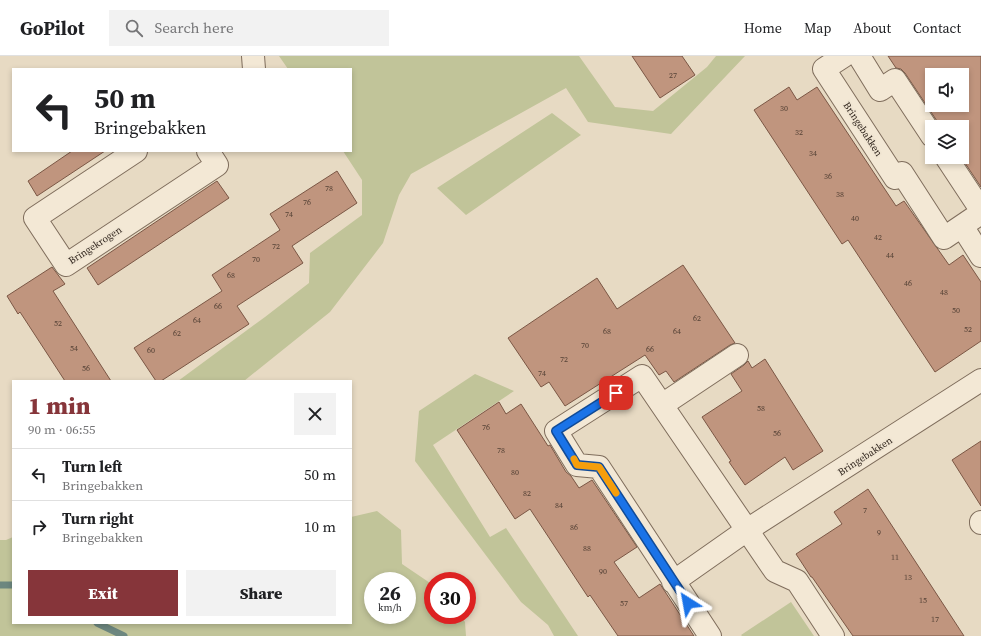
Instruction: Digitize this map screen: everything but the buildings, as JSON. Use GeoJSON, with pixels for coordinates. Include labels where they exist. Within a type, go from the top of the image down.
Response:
{"type":"FeatureCollection","features":[{"type":"Feature","properties":{"kind":"street"},"geometry":{"type":"LineString","coordinates":[[253,56],[254,68]]}},
{"type":"Feature","properties":{"kind":"street","name":"Bringebakken"},"geometry":{"type":"LineString","coordinates":[[844,56],[824,69],[895,178],[902,173],[944,238],[981,211],[951,164]]}},
{"type":"Feature","properties":{"kind":"street"},"geometry":{"type":"LineString","coordinates":[[858,56],[880,90],[894,80],[925,126]]}},
{"type":"Feature","properties":{"kind":"street","name":"Bringekrogen"},"geometry":{"type":"LineString","coordinates":[[134,152],[35,218],[66,265],[217,165],[209,152]]}},
{"type":"Feature","properties":{"kind":"street"},"geometry":{"type":"LineString","coordinates":[[962,226],[981,256]]}},
{"type":"Feature","properties":{"kind":"street"},"geometry":{"type":"LineString","coordinates":[[662,405],[737,355]]}},
{"type":"Feature","properties":{"kind":"street"},"geometry":{"type":"LineString","coordinates":[[710,636],[673,582],[599,467],[577,465],[556,431],[642,376],[775,571],[798,581],[832,636]]}},
{"type":"Feature","properties":{"kind":"street","name":"Bringebakken"},"geometry":{"type":"LineString","coordinates":[[673,582],[747,530],[981,380]]}},
{"type":"Feature","properties":{"kind":"green space"},"geometry":{"type":"Polygon","coordinates":[[[279,56],[579,56],[615,107],[653,111],[707,67],[716,56],[745,56],[671,134],[588,122],[566,88],[411,174],[399,195],[383,243],[330,312],[245,380],[179,380],[309,283],[310,253],[362,215],[362,180],[344,152],[352,152],[352,68],[287,68],[279,56]]]}},
{"type":"Feature","properties":{"kind":"green space"},"geometry":{"type":"Polygon","coordinates":[[[552,113],[581,135],[466,215],[437,188],[552,113]]]}},
{"type":"Feature","properties":{"kind":"green space"},"geometry":{"type":"Polygon","coordinates":[[[475,374],[514,391],[433,445],[490,537],[506,528],[578,636],[554,636],[548,625],[521,602],[415,461],[419,411],[475,374]]]}},
{"type":"Feature","properties":{"kind":"green space"},"geometry":{"type":"Polygon","coordinates":[[[377,511],[401,530],[402,564],[414,572],[364,572],[364,624],[416,624],[416,573],[424,579],[424,624],[465,624],[466,636],[0,636],[0,540],[6,540],[12,537],[12,624],[352,624],[352,517],[377,511]]]}},
{"type":"Feature","properties":{"kind":"green space"},"geometry":{"type":"Polygon","coordinates":[[[791,602],[814,636],[741,635],[791,602]]]}},
{"type":"Feature","properties":{"kind":"waterway"},"geometry":{"type":"LineString","coordinates":[[0,585],[12,585]]}},
{"type":"Feature","properties":{"kind":"waterway"},"geometry":{"type":"LineString","coordinates":[[99,624],[124,636]]}},
{"type":"Feature","properties":{"kind":"slow traffic"},"geometry":{"type":"LineString","coordinates":[[574,459],[577,465],[599,467],[616,493]]}},
{"type":"Feature","properties":{"kind":"route"},"geometry":{"type":"LineString","coordinates":[[616,393],[556,431],[577,465],[599,467],[688,603]]}}]}
